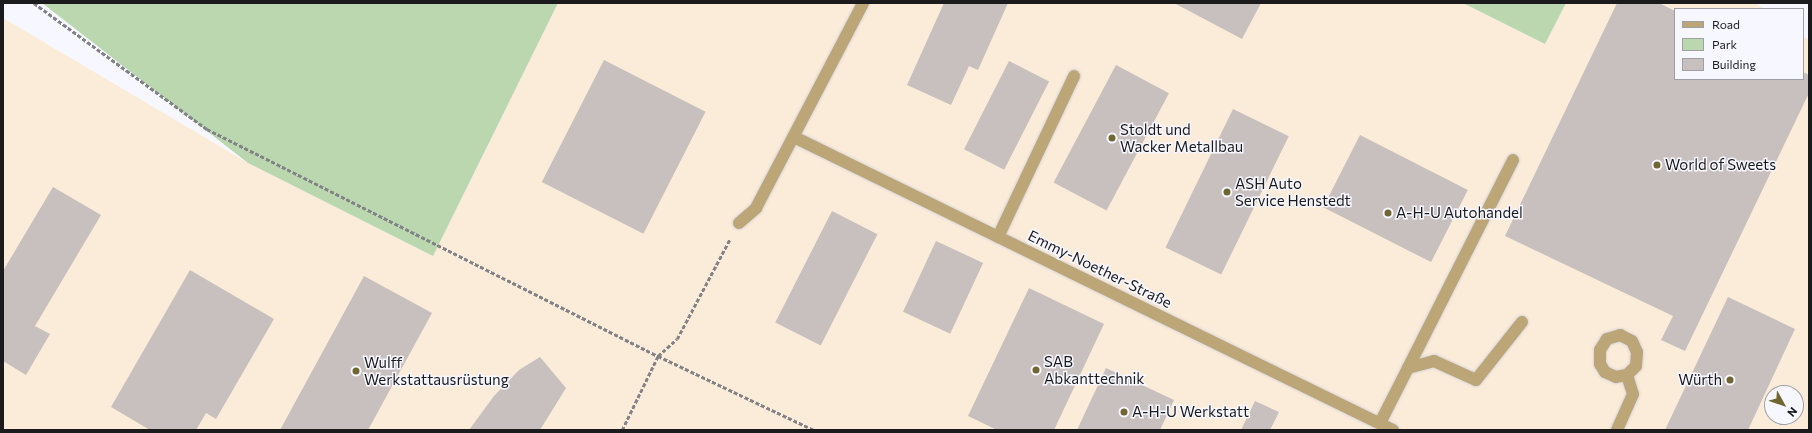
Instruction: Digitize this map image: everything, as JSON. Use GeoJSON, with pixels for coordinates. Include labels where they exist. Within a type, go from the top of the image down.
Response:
{"type":"FeatureCollection","features":[{"type":"Feature","properties":{"kind":"street"},"geometry":{"type":"LineString","coordinates":[[739,223],[756,208],[863,3]]}},
{"type":"Feature","properties":{"kind":"street"},"geometry":{"type":"LineString","coordinates":[[998,237],[1074,76]]}},
{"type":"Feature","properties":{"kind":"street","name":"Emmy-Noether-Straße"},"geometry":{"type":"LineString","coordinates":[[794,137],[1393,430]]}},
{"type":"Feature","properties":{"kind":"street"},"geometry":{"type":"LineString","coordinates":[[1380,423],[1513,160]]}},
{"type":"Feature","properties":{"kind":"street"},"geometry":{"type":"LineString","coordinates":[[1408,368],[1434,361],[1476,380],[1522,322]]}},
{"type":"Feature","properties":{"kind":"street"},"geometry":{"type":"LineString","coordinates":[[1617,430],[1633,394],[1627,375]]}},
{"type":"Feature","properties":{"kind":"path"},"geometry":{"type":"LineString","coordinates":[[34,3],[207,129],[658,356],[814,430]]}},
{"type":"Feature","properties":{"kind":"path"},"geometry":{"type":"LineString","coordinates":[[622,430],[658,356],[677,339],[739,223]]}},
{"type":"Feature","properties":{"kind":"shaded area"},"geometry":{"type":"Polygon","coordinates":[[[558,3],[1463,3],[1545,44],[1566,3],[1755,3],[1762,8],[1674,8],[1674,80],[1804,80],[1804,37],[1809,40],[1809,430],[3,430],[3,18],[248,163],[433,256],[558,3]]]}},
{"type":"Feature","properties":{"kind":"green space"},"geometry":{"type":"Polygon","coordinates":[[[42,3],[558,3],[433,256],[248,163],[42,3]]]}},
{"type":"Feature","properties":{"kind":"green space"},"geometry":{"type":"Polygon","coordinates":[[[1463,3],[1566,3],[1545,44],[1463,3]]]}},
{"type":"Feature","properties":{"kind":"building"},"geometry":{"type":"Polygon","coordinates":[[[944,3],[1008,3],[978,70],[969,66],[951,105],[907,85],[944,3]]]}},
{"type":"Feature","properties":{"kind":"building"},"geometry":{"type":"Polygon","coordinates":[[[1174,3],[1261,3],[1242,39],[1174,3]]]}},
{"type":"Feature","properties":{"kind":"building","name":"World of Sweets"},"geometry":{"type":"Polygon","coordinates":[[[1617,3],[1659,3],[1674,10],[1674,80],[1804,80],[1804,72],[1809,75],[1809,93],[1685,351],[1661,340],[1673,316],[1505,236],[1617,3]]]}},
{"type":"Feature","properties":{"kind":"building"},"geometry":{"type":"Polygon","coordinates":[[[604,60],[706,112],[643,234],[542,182],[604,60]]]}},
{"type":"Feature","properties":{"kind":"building"},"geometry":{"type":"Polygon","coordinates":[[[1009,61],[1049,81],[1004,170],[964,149],[1009,61]]]}},
{"type":"Feature","properties":{"kind":"building","name":"Stoldt und Wacker Metallbau"},"geometry":{"type":"Polygon","coordinates":[[[1116,65],[1169,93],[1107,211],[1054,182],[1116,65]]]}},
{"type":"Feature","properties":{"kind":"building","name":"ASH Auto Service Henstedt"},"geometry":{"type":"Polygon","coordinates":[[[1233,109],[1289,136],[1221,275],[1165,247],[1233,109]]]}},
{"type":"Feature","properties":{"kind":"building"},"geometry":{"type":"Polygon","coordinates":[[[1360,135],[1468,190],[1431,262],[1323,207],[1360,135]]]}},
{"type":"Feature","properties":{"kind":"building"},"geometry":{"type":"Polygon","coordinates":[[[53,187],[101,215],[35,326],[50,334],[26,375],[3,361],[3,271],[53,187]]]}},
{"type":"Feature","properties":{"kind":"building"},"geometry":{"type":"Polygon","coordinates":[[[832,211],[877,234],[821,346],[775,322],[832,211]]]}},
{"type":"Feature","properties":{"kind":"building"},"geometry":{"type":"Polygon","coordinates":[[[936,241],[983,263],[950,334],[903,312],[936,241]]]}},
{"type":"Feature","properties":{"kind":"building"},"geometry":{"type":"Polygon","coordinates":[[[190,270],[274,319],[216,419],[206,413],[196,430],[150,430],[111,407],[190,270]]]}},
{"type":"Feature","properties":{"kind":"building","name":"Wulff Werkstattausrüstung"},"geometry":{"type":"Polygon","coordinates":[[[364,276],[432,313],[368,430],[280,430],[364,276]]]}},
{"type":"Feature","properties":{"kind":"building","name":"SAB Abkanttechnik"},"geometry":{"type":"Polygon","coordinates":[[[1029,288],[1104,324],[1054,430],[997,430],[968,416],[1029,288]]]}},
{"type":"Feature","properties":{"kind":"building","name":"Würth"},"geometry":{"type":"Polygon","coordinates":[[[1728,297],[1795,329],[1769,385],[1764,385],[1764,396],[1748,430],[1665,430],[1728,297]]]}},
{"type":"Feature","properties":{"kind":"building"},"geometry":{"type":"Polygon","coordinates":[[[540,357],[566,388],[540,430],[469,430],[494,396],[519,370],[540,357]]]}},
{"type":"Feature","properties":{"kind":"building"},"geometry":{"type":"Polygon","coordinates":[[[1106,368],[1174,400],[1160,430],[1077,430],[1106,368]]]}},
{"type":"Feature","properties":{"kind":"building"},"geometry":{"type":"Polygon","coordinates":[[[1255,401],[1279,412],[1270,430],[1241,430],[1255,401]]]}},
{"type":"Feature","properties":{"kind":"place","name":"Stoldt und Wacker Metallbau"},"geometry":{"type":"Point","coordinates":[1112,138]}},
{"type":"Feature","properties":{"kind":"place","name":"World of Sweets"},"geometry":{"type":"Point","coordinates":[1657,165]}},
{"type":"Feature","properties":{"kind":"place","name":"ASH Auto Service Henstedt"},"geometry":{"type":"Point","coordinates":[1227,192]}},
{"type":"Feature","properties":{"kind":"place","name":"A-H-U Autohandel"},"geometry":{"type":"Point","coordinates":[1388,213]}},
{"type":"Feature","properties":{"kind":"place","name":"SAB Abkanttechnik"},"geometry":{"type":"Point","coordinates":[1036,370]}},
{"type":"Feature","properties":{"kind":"place","name":"Wulff Werkstattausrüstung"},"geometry":{"type":"Point","coordinates":[356,371]}},
{"type":"Feature","properties":{"kind":"place","name":"Würth"},"geometry":{"type":"Point","coordinates":[1730,380]}},
{"type":"Feature","properties":{"kind":"place","name":"A-H-U Werkstatt"},"geometry":{"type":"Point","coordinates":[1124,412]}}]}
